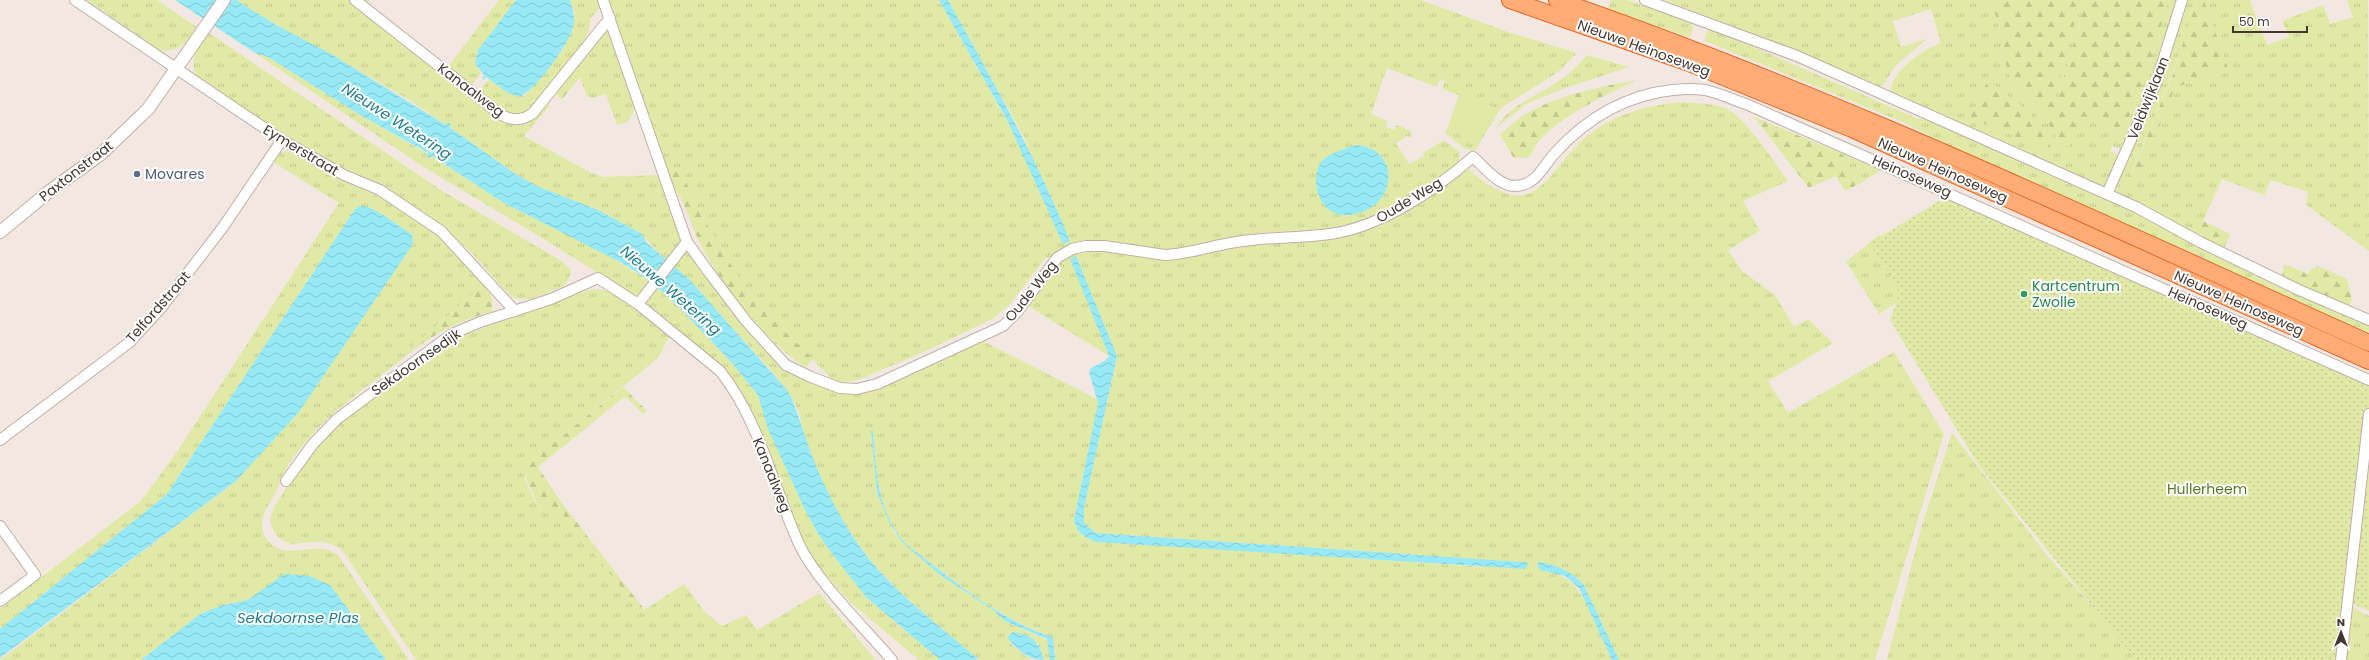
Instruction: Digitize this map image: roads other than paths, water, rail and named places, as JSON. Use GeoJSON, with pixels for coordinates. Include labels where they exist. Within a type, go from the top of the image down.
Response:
{"type":"FeatureCollection","features":[{"type":"Feature","properties":{"kind":"highway","name":"Nieuwe Heinoseweg"},"geometry":{"type":"LineString","coordinates":[[1510,0],[1688,63],[1852,129],[2369,361]]}},
{"type":"Feature","properties":{"kind":"highway","name":"Nieuwe Heinoseweg"},"geometry":{"type":"LineString","coordinates":[[1557,0],[1712,56],[1829,103],[2369,343]]}},
{"type":"Feature","properties":{"kind":"street","name":"Eymerstraat"},"geometry":{"type":"LineString","coordinates":[[76,0],[282,140],[344,175],[380,190],[441,231],[515,310]]}},
{"type":"Feature","properties":{"kind":"street","name":"Paxtonstraat"},"geometry":{"type":"LineString","coordinates":[[0,232],[51,190],[102,154],[148,109],[224,0]]}},
{"type":"Feature","properties":{"kind":"street","name":"Kanaalweg"},"geometry":{"type":"LineString","coordinates":[[355,0],[500,114],[514,120],[524,118],[533,113],[610,18]]}},
{"type":"Feature","properties":{"kind":"street"},"geometry":{"type":"LineString","coordinates":[[604,0],[687,242],[638,304]]}},
{"type":"Feature","properties":{"kind":"street"},"geometry":{"type":"LineString","coordinates":[[1645,0],[1797,56],[2108,194],[2136,207],[2200,242],[2299,290],[2369,320]]}},
{"type":"Feature","properties":{"kind":"street","name":"Veldwijklaan"},"geometry":{"type":"LineString","coordinates":[[2108,194],[2156,83],[2182,0]]}},
{"type":"Feature","properties":{"kind":"street","name":"Heinoseweg"},"geometry":{"type":"LineString","coordinates":[[1473,157],[1504,183],[1513,186],[1522,185],[1536,177],[1554,154],[1575,132],[1598,115],[1616,105],[1653,92],[1682,89],[1708,90],[1746,104],[1851,149],[2369,380]]}},
{"type":"Feature","properties":{"kind":"street","name":"Telfordstraat"},"geometry":{"type":"LineString","coordinates":[[0,440],[130,342],[161,308],[223,227],[282,140]]}},
{"type":"Feature","properties":{"kind":"street","name":"Oude Weg"},"geometry":{"type":"LineString","coordinates":[[687,242],[746,321],[786,365],[831,386],[855,389],[877,384],[1003,326],[1018,310],[1057,258],[1072,249],[1095,245],[1165,255],[1177,254],[1238,241],[1331,234],[1351,230],[1391,214],[1436,185],[1473,157]]}},
{"type":"Feature","properties":{"kind":"street","name":"Kanaalweg"},"geometry":{"type":"LineString","coordinates":[[598,278],[638,304],[720,371],[730,383],[756,434],[800,545],[826,584],[892,660]]}},
{"type":"Feature","properties":{"kind":"street","name":"Sekdoornsedijk"},"geometry":{"type":"LineString","coordinates":[[286,482],[313,444],[337,419],[452,334],[515,310],[551,299],[598,278]]}},
{"type":"Feature","properties":{"kind":"street"},"geometry":{"type":"LineString","coordinates":[[2341,660],[2369,414]]}},
{"type":"Feature","properties":{"kind":"street"},"geometry":{"type":"LineString","coordinates":[[0,526],[35,575],[0,601]]}},
{"type":"Feature","properties":{"kind":"water","name":"Nieuwe Wetering"},"geometry":{"type":"Polygon","coordinates":[[[175,0],[236,0],[278,26],[333,55],[446,125],[448,122],[451,125],[449,127],[517,175],[537,186],[598,210],[642,234],[647,243],[690,280],[788,391],[793,401],[813,459],[825,485],[852,535],[865,553],[894,586],[911,602],[979,660],[940,660],[866,597],[820,537],[805,510],[768,429],[758,395],[731,362],[678,306],[650,281],[622,263],[504,203],[432,156],[430,158],[427,157],[428,153],[362,116],[268,57],[255,53],[175,0]]]}},
{"type":"Feature","properties":{"kind":"water"},"geometry":{"type":"Polygon","coordinates":[[[516,0],[570,0],[574,16],[574,25],[571,33],[556,59],[533,87],[519,97],[508,93],[486,77],[484,80],[482,78],[484,75],[475,64],[478,50],[516,0]]]}},
{"type":"Feature","properties":{"kind":"water"},"geometry":{"type":"Polygon","coordinates":[[[939,0],[948,0],[997,89],[1043,179],[1070,241],[1063,244],[1007,120],[939,0]]]}},
{"type":"Feature","properties":{"kind":"water"},"geometry":{"type":"Polygon","coordinates":[[[1356,145],[1371,148],[1381,156],[1387,166],[1388,178],[1386,189],[1380,200],[1369,209],[1352,215],[1340,215],[1331,211],[1322,202],[1317,189],[1316,175],[1321,162],[1328,156],[1356,145]]]}},
{"type":"Feature","properties":{"kind":"water"},"geometry":{"type":"Polygon","coordinates":[[[360,206],[365,206],[379,212],[412,234],[413,244],[299,412],[236,481],[0,658],[0,629],[167,494],[355,209],[360,206]]]}},
{"type":"Feature","properties":{"kind":"water"},"geometry":{"type":"Polygon","coordinates":[[[1076,256],[1117,356],[1084,508],[1084,523],[1096,533],[1528,562],[1526,569],[1096,542],[1088,539],[1079,531],[1074,520],[1098,403],[1089,372],[1091,368],[1106,360],[1109,356],[1070,259],[1076,256]]]}},
{"type":"Feature","properties":{"kind":"water"},"geometry":{"type":"Polygon","coordinates":[[[871,431],[873,431],[877,477],[883,505],[896,531],[906,544],[958,584],[994,609],[1033,630],[1053,637],[1055,660],[1050,660],[1047,639],[1005,621],[993,610],[940,575],[902,542],[889,522],[877,493],[871,431]]]}},
{"type":"Feature","properties":{"kind":"water"},"geometry":{"type":"Polygon","coordinates":[[[1538,562],[1564,569],[1584,585],[1619,660],[1612,660],[1579,588],[1565,576],[1540,570],[1538,568],[1538,562]]]}},
{"type":"Feature","properties":{"kind":"water","name":"Sekdoornse Plas"},"geometry":{"type":"Polygon","coordinates":[[[284,574],[309,576],[330,585],[386,660],[141,660],[200,614],[223,605],[248,600],[284,574]]]}},
{"type":"Feature","properties":{"kind":"water"},"geometry":{"type":"Polygon","coordinates":[[[1013,632],[1020,633],[1034,640],[1040,648],[1044,660],[1028,657],[1016,647],[1008,639],[1009,635],[1013,632]]]}},
{"type":"Feature","properties":{"kind":"place","name":"Movares"},"geometry":{"type":"Point","coordinates":[137,174]}},
{"type":"Feature","properties":{"kind":"place","name":"Kartcentrum Zwolle"},"geometry":{"type":"Point","coordinates":[2024,294]}},
{"type":"Feature","properties":{"kind":"park label","name":"Hullerheem"},"geometry":{"type":"Point","coordinates":[2207,489]}}]}
